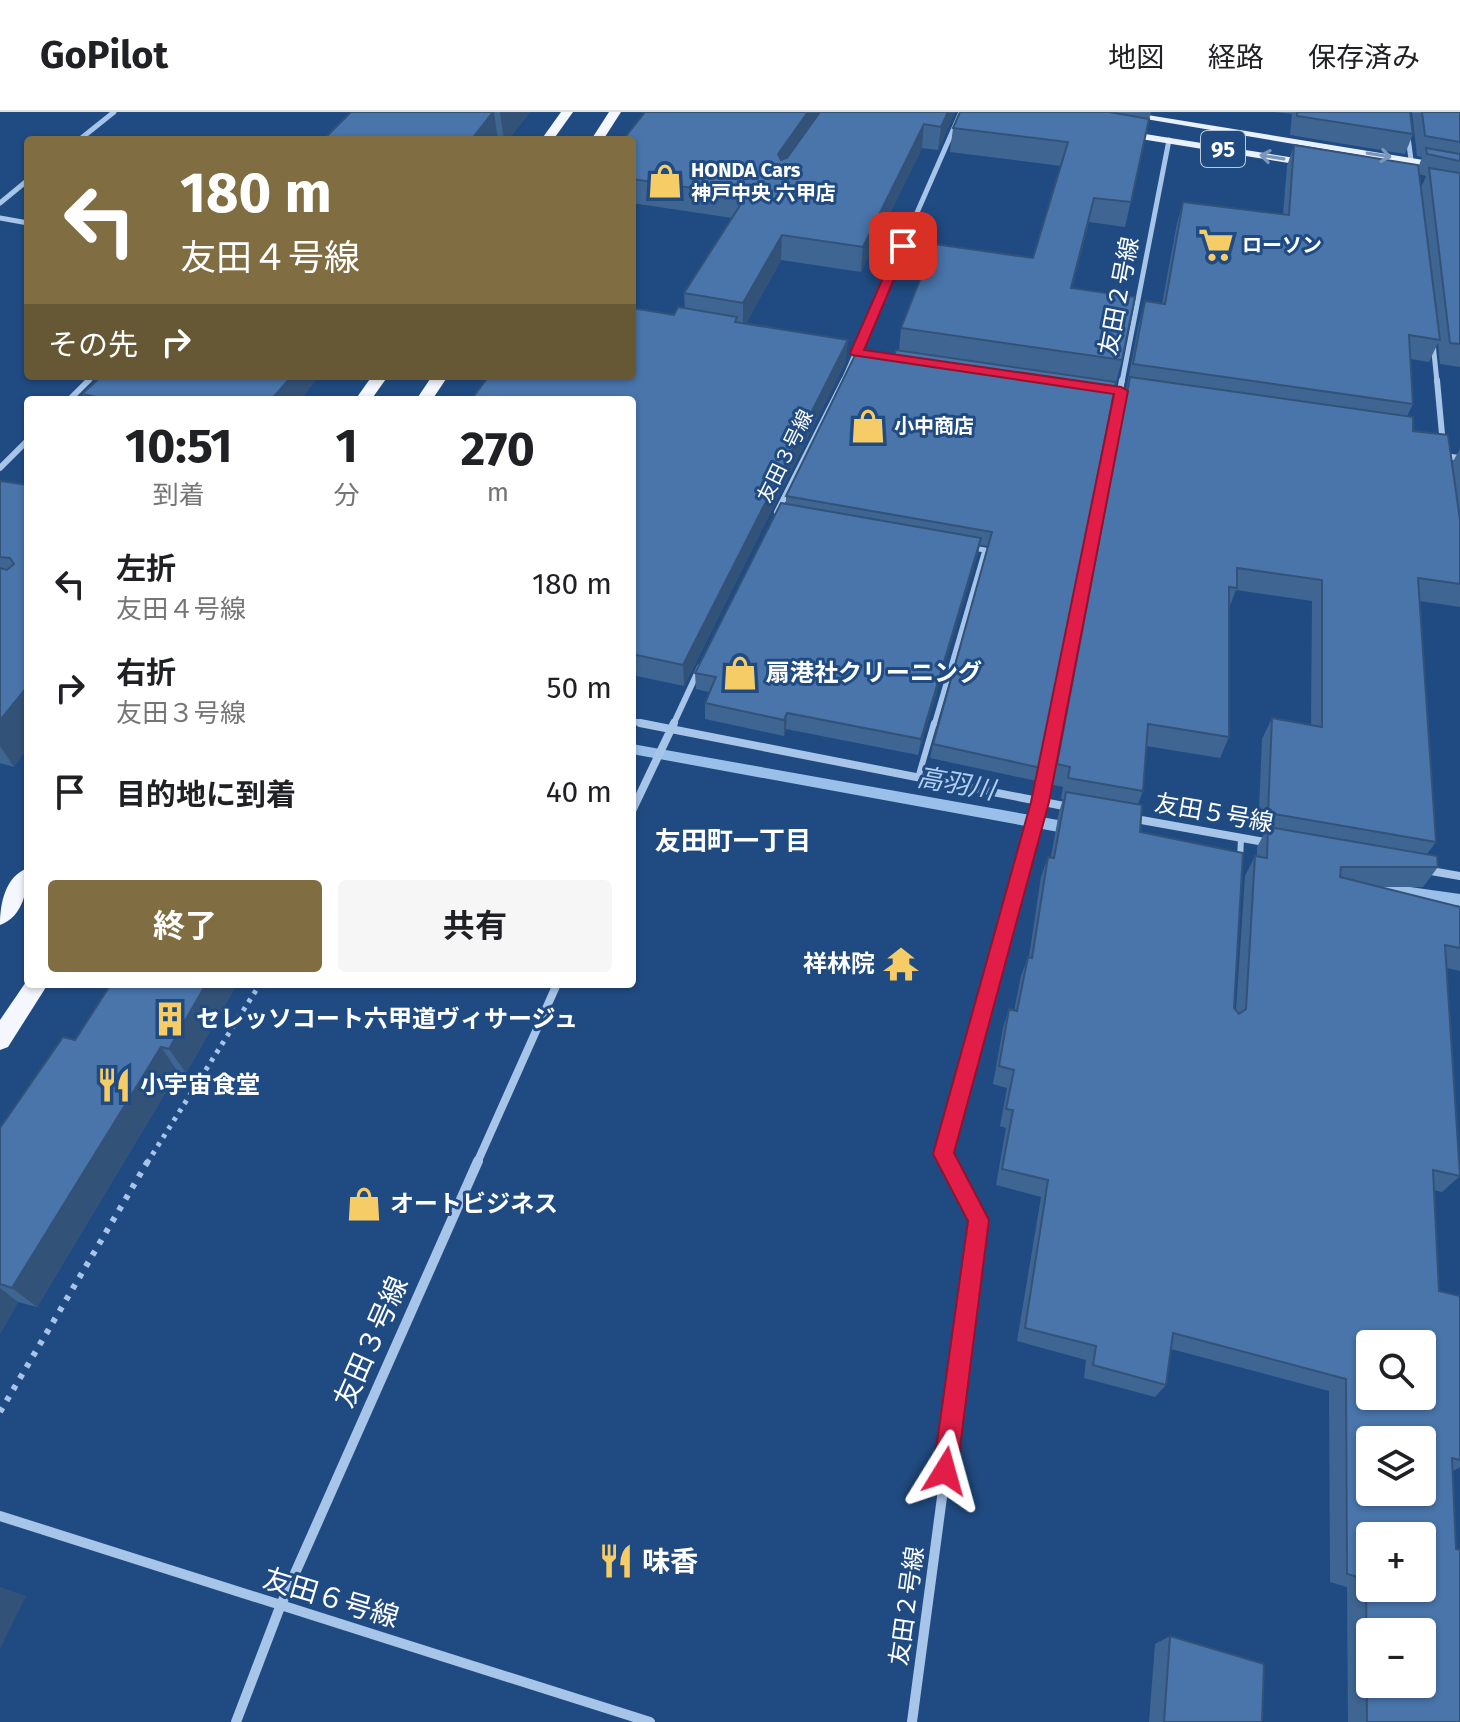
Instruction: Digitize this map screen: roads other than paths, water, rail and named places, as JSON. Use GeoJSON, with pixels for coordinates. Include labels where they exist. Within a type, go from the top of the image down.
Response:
{"type":"FeatureCollection","features":[{"type":"Feature","properties":{"kind":"highway"},"geometry":{"type":"LineString","coordinates":[[550,136],[567,112]]}},
{"type":"Feature","properties":{"kind":"highway"},"geometry":{"type":"LineString","coordinates":[[600,136],[615,112]]}},
{"type":"Feature","properties":{"kind":"highway"},"geometry":{"type":"LineString","coordinates":[[0,916],[24,883]]}},
{"type":"Feature","properties":{"kind":"highway"},"geometry":{"type":"LineString","coordinates":[[0,1040],[34,988]]}},
{"type":"Feature","properties":{"kind":"main road","name":"95"},"geometry":{"type":"LineString","coordinates":[[1109,112],[1143,115],[1413,170],[1460,169]]}},
{"type":"Feature","properties":{"kind":"main road","name":"95"},"geometry":{"type":"LineString","coordinates":[[1108,131],[1323,166]]}},
{"type":"Feature","properties":{"kind":"main road","name":"95"},"geometry":{"type":"LineString","coordinates":[[1400,178],[1413,170]]}},
{"type":"Feature","properties":{"kind":"street"},"geometry":{"type":"LineString","coordinates":[[84,136],[114,112]]}},
{"type":"Feature","properties":{"kind":"street","name":"友田３号線"},"geometry":{"type":"LineString","coordinates":[[777,514],[857,353],[961,112]]}},
{"type":"Feature","properties":{"kind":"street"},"geometry":{"type":"LineString","coordinates":[[1407,124],[1413,170]]}},
{"type":"Feature","properties":{"kind":"street","name":"友田２号線"},"geometry":{"type":"LineString","coordinates":[[912,1722],[979,1220],[944,1154],[1040,802],[1169,140]]}},
{"type":"Feature","properties":{"kind":"street"},"geometry":{"type":"LineString","coordinates":[[0,203],[24,183]]}},
{"type":"Feature","properties":{"kind":"street"},"geometry":{"type":"LineString","coordinates":[[0,218],[24,222]]}},
{"type":"Feature","properties":{"kind":"street"},"geometry":{"type":"LineString","coordinates":[[1431,332],[1445,471]]}},
{"type":"Feature","properties":{"kind":"street"},"geometry":{"type":"LineString","coordinates":[[842,350],[872,355]]}},
{"type":"Feature","properties":{"kind":"street"},"geometry":{"type":"LineString","coordinates":[[73,396],[89,380]]}},
{"type":"Feature","properties":{"kind":"street"},"geometry":{"type":"LineString","coordinates":[[1106,389],[1121,391]]}},
{"type":"Feature","properties":{"kind":"street"},"geometry":{"type":"LineString","coordinates":[[1427,435],[1443,438]]}},
{"type":"Feature","properties":{"kind":"street"},"geometry":{"type":"LineString","coordinates":[[0,468],[24,444]]}},
{"type":"Feature","properties":{"kind":"street"},"geometry":{"type":"LineString","coordinates":[[1443,456],[1460,458]]}},
{"type":"Feature","properties":{"kind":"street"},"geometry":{"type":"LineString","coordinates":[[636,802],[703,661]]}},
{"type":"Feature","properties":{"kind":"street"},"geometry":{"type":"LineString","coordinates":[[636,722],[1086,810]]}},
{"type":"Feature","properties":{"kind":"street","name":"友田５号線"},"geometry":{"type":"LineString","coordinates":[[1117,816],[1285,846]]}},
{"type":"Feature","properties":{"kind":"street"},"geometry":{"type":"LineString","coordinates":[[1417,869],[1460,876]]}},
{"type":"Feature","properties":{"kind":"street","name":"友田３号線"},"geometry":{"type":"LineString","coordinates":[[236,1722],[280,1607],[555,988]]}},
{"type":"Feature","properties":{"kind":"street","name":"友田６号線"},"geometry":{"type":"LineString","coordinates":[[0,1516],[650,1722]]}},
{"type":"Feature","properties":{"kind":"lane"},"geometry":{"type":"LineString","coordinates":[[777,514],[791,516]]}},
{"type":"Feature","properties":{"kind":"lane"},"geometry":{"type":"LineString","coordinates":[[918,778],[985,550],[970,548]]}},
{"type":"Feature","properties":{"kind":"lane"},"geometry":{"type":"LineString","coordinates":[[1239,874],[1241,838]]}},
{"type":"Feature","properties":{"kind":"waterway","name":"高羽川"},"geometry":{"type":"LineString","coordinates":[[636,750],[1075,829]]}},
{"type":"Feature","properties":{"kind":"waterway","name":"高羽川"},"geometry":{"type":"LineString","coordinates":[[1381,889],[1460,900]]}},
{"type":"Feature","properties":{"kind":"place","name":"HONDA Cars 神戸中央 六甲店"},"geometry":{"type":"Point","coordinates":[665,181]}},
{"type":"Feature","properties":{"kind":"place","name":"ローソン"},"geometry":{"type":"Point","coordinates":[1216,245]}},
{"type":"Feature","properties":{"kind":"place","name":"小中商店"},"geometry":{"type":"Point","coordinates":[868,426]}},
{"type":"Feature","properties":{"kind":"place","name":"扇港社クリーニング"},"geometry":{"type":"Point","coordinates":[740,673]}},
{"type":"Feature","properties":{"kind":"place","name":"祥林院"},"geometry":{"type":"Point","coordinates":[901,964]}},
{"type":"Feature","properties":{"kind":"place","name":"セレッソコート六甲道ヴィサージュ"},"geometry":{"type":"Point","coordinates":[170,1019]}},
{"type":"Feature","properties":{"kind":"place","name":"小宇宙食堂"},"geometry":{"type":"Point","coordinates":[114,1085]}},
{"type":"Feature","properties":{"kind":"place","name":"オートビジネス"},"geometry":{"type":"Point","coordinates":[364,1204]}},
{"type":"Feature","properties":{"kind":"place","name":"味香"},"geometry":{"type":"Point","coordinates":[616,1561]}},
{"type":"Feature","properties":{"kind":"district","name":"友田町一丁目"},"geometry":{"type":"Point","coordinates":[733,841]}}]}
